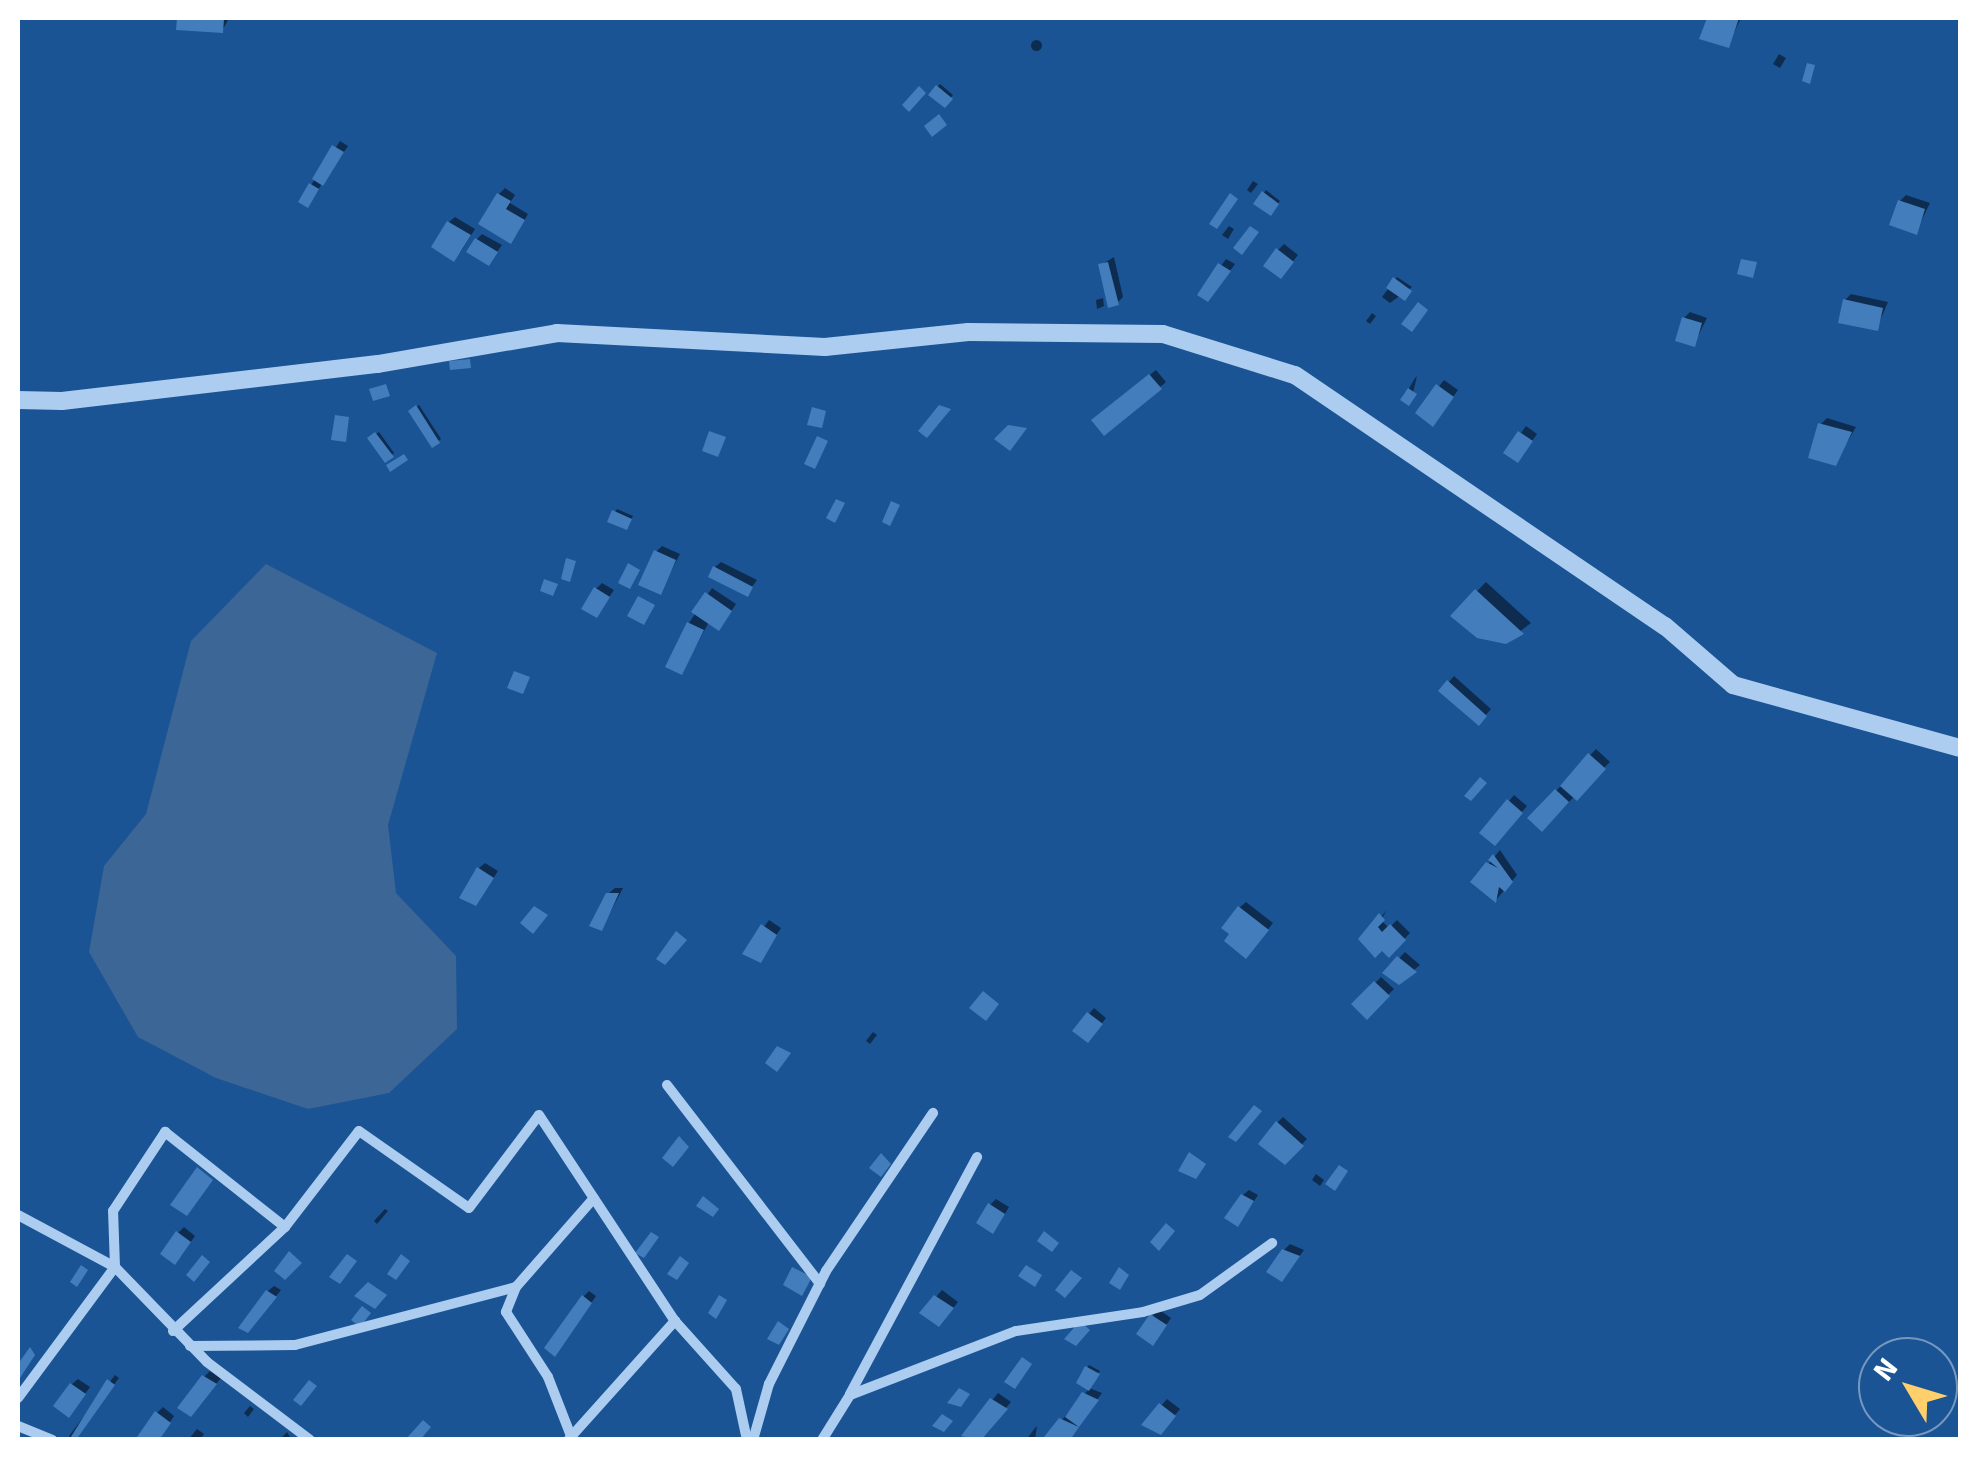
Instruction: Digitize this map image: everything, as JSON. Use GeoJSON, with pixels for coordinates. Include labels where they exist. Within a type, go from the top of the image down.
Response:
{"type":"FeatureCollection","features":[{"type":"Feature","properties":{"kind":"street"},"geometry":{"type":"LineString","coordinates":[[18,400],[62,401],[378,364],[557,333],[826,347],[968,332],[1163,334],[1295,375],[1664,626],[1733,685],[1960,748]]}},
{"type":"Feature","properties":{"kind":"street"},"geometry":{"type":"LineString","coordinates":[[667,1086],[820,1284]]}},
{"type":"Feature","properties":{"kind":"street"},"geometry":{"type":"LineString","coordinates":[[750,1440],[769,1384],[820,1284],[933,1112]]}},
{"type":"Feature","properties":{"kind":"street"},"geometry":{"type":"LineString","coordinates":[[173,1330],[285,1227],[360,1131],[468,1208],[539,1115],[675,1321],[736,1390],[750,1440]]}},
{"type":"Feature","properties":{"kind":"street"},"geometry":{"type":"LineString","coordinates":[[18,1398],[116,1267],[113,1211],[165,1132],[285,1227]]}},
{"type":"Feature","properties":{"kind":"street"},"geometry":{"type":"LineString","coordinates":[[822,1440],[977,1157]]}},
{"type":"Feature","properties":{"kind":"street"},"geometry":{"type":"LineString","coordinates":[[594,1198],[516,1287],[506,1312],[548,1377],[570,1438],[675,1321]]}},
{"type":"Feature","properties":{"kind":"street"},"geometry":{"type":"LineString","coordinates":[[18,1215],[116,1267],[190,1346],[310,1440]]}},
{"type":"Feature","properties":{"kind":"street"},"geometry":{"type":"LineString","coordinates":[[850,1395],[1016,1331],[1143,1312],[1200,1295],[1272,1243]]}},
{"type":"Feature","properties":{"kind":"street"},"geometry":{"type":"LineString","coordinates":[[190,1346],[294,1345],[516,1287]]}},
{"type":"Feature","properties":{"kind":"street"},"geometry":{"type":"LineString","coordinates":[[18,1426],[52,1440]]}},
{"type":"Feature","properties":{"kind":"water"},"geometry":{"type":"Polygon","coordinates":[[[266,564],[437,653],[388,825],[396,893],[456,956],[457,1029],[389,1093],[308,1109],[216,1078],[138,1037],[89,952],[104,866],[146,814],[191,641],[266,564]]]}},
{"type":"Feature","properties":{"kind":"building"},"geometry":{"type":"Polygon","coordinates":[[[177,18],[224,19],[223,33],[176,30],[177,18]]]}},
{"type":"Feature","properties":{"kind":"building"},"geometry":{"type":"Polygon","coordinates":[[[1707,18],[1739,18],[1729,48],[1699,39],[1707,18]]]}},
{"type":"Feature","properties":{"kind":"building"},"geometry":{"type":"Polygon","coordinates":[[[1807,63],[1815,65],[1810,84],[1802,81],[1807,63]]]}},
{"type":"Feature","properties":{"kind":"building"},"geometry":{"type":"Polygon","coordinates":[[[936,85],[953,99],[945,108],[928,95],[936,85]]]}},
{"type":"Feature","properties":{"kind":"building"},"geometry":{"type":"Polygon","coordinates":[[[919,86],[926,93],[909,112],[902,105],[919,86]]]}},
{"type":"Feature","properties":{"kind":"building"},"geometry":{"type":"Polygon","coordinates":[[[939,114],[947,125],[932,137],[924,126],[939,114]]]}},
{"type":"Feature","properties":{"kind":"building"},"geometry":{"type":"Polygon","coordinates":[[[332,145],[344,152],[323,186],[312,179],[332,145]]]}},
{"type":"Feature","properties":{"kind":"building"},"geometry":{"type":"Polygon","coordinates":[[[309,183],[319,189],[308,208],[298,202],[309,183]]]}},
{"type":"Feature","properties":{"kind":"building"},"geometry":{"type":"Polygon","coordinates":[[[1262,191],[1279,204],[1271,216],[1253,204],[1262,191]]]}},
{"type":"Feature","properties":{"kind":"building"},"geometry":{"type":"Polygon","coordinates":[[[497,193],[511,201],[506,209],[525,220],[511,244],[478,224],[497,193]]]}},
{"type":"Feature","properties":{"kind":"building"},"geometry":{"type":"Polygon","coordinates":[[[1230,193],[1238,199],[1217,229],[1209,224],[1230,193]]]}},
{"type":"Feature","properties":{"kind":"building"},"geometry":{"type":"Polygon","coordinates":[[[1898,200],[1925,209],[1917,235],[1889,225],[1898,200]]]}},
{"type":"Feature","properties":{"kind":"building"},"geometry":{"type":"Polygon","coordinates":[[[447,221],[471,235],[454,262],[431,247],[447,221]]]}},
{"type":"Feature","properties":{"kind":"building"},"geometry":{"type":"Polygon","coordinates":[[[1250,226],[1259,232],[1242,255],[1233,248],[1250,226]]]}},
{"type":"Feature","properties":{"kind":"building"},"geometry":{"type":"Polygon","coordinates":[[[475,238],[498,252],[489,266],[466,252],[475,238]]]}},
{"type":"Feature","properties":{"kind":"building"},"geometry":{"type":"Polygon","coordinates":[[[1276,248],[1294,262],[1281,279],[1263,266],[1276,248]]]}},
{"type":"Feature","properties":{"kind":"building"},"geometry":{"type":"Polygon","coordinates":[[[1741,259],[1757,262],[1753,278],[1737,274],[1741,259]]]}},
{"type":"Feature","properties":{"kind":"building"},"geometry":{"type":"Polygon","coordinates":[[[1108,262],[1119,305],[1108,308],[1098,264],[1108,262]]]}},
{"type":"Feature","properties":{"kind":"building"},"geometry":{"type":"Polygon","coordinates":[[[1218,263],[1231,271],[1208,302],[1197,295],[1218,263]]]}},
{"type":"Feature","properties":{"kind":"building"},"geometry":{"type":"Polygon","coordinates":[[[1393,277],[1412,291],[1405,301],[1386,288],[1393,277]]]}},
{"type":"Feature","properties":{"kind":"building"},"geometry":{"type":"Polygon","coordinates":[[[1843,299],[1883,308],[1878,331],[1838,323],[1843,299]]]}},
{"type":"Feature","properties":{"kind":"building"},"geometry":{"type":"Polygon","coordinates":[[[1418,302],[1428,310],[1412,332],[1401,324],[1418,302]]]}},
{"type":"Feature","properties":{"kind":"building"},"geometry":{"type":"Polygon","coordinates":[[[1682,317],[1702,323],[1695,347],[1675,341],[1682,317]]]}},
{"type":"Feature","properties":{"kind":"building"},"geometry":{"type":"Polygon","coordinates":[[[470,359],[471,368],[450,370],[449,361],[470,359]]]}},
{"type":"Feature","properties":{"kind":"building"},"geometry":{"type":"Polygon","coordinates":[[[1149,374],[1162,389],[1104,436],[1091,420],[1149,374]]]}},
{"type":"Feature","properties":{"kind":"building"},"geometry":{"type":"Polygon","coordinates":[[[386,384],[390,396],[373,401],[369,389],[386,384]]]}},
{"type":"Feature","properties":{"kind":"building"},"geometry":{"type":"Polygon","coordinates":[[[1436,384],[1454,397],[1433,427],[1415,413],[1436,384]]]}},
{"type":"Feature","properties":{"kind":"building"},"geometry":{"type":"Polygon","coordinates":[[[1408,388],[1417,394],[1409,406],[1400,400],[1408,388]]]}},
{"type":"Feature","properties":{"kind":"building"},"geometry":{"type":"Polygon","coordinates":[[[416,405],[440,443],[432,448],[408,411],[416,405]]]}},
{"type":"Feature","properties":{"kind":"building"},"geometry":{"type":"Polygon","coordinates":[[[939,405],[951,409],[927,438],[918,431],[939,405]]]}},
{"type":"Feature","properties":{"kind":"building"},"geometry":{"type":"Polygon","coordinates":[[[812,407],[826,411],[822,428],[807,425],[812,407]]]}},
{"type":"Feature","properties":{"kind":"building"},"geometry":{"type":"Polygon","coordinates":[[[335,415],[349,417],[346,442],[331,440],[335,415]]]}},
{"type":"Feature","properties":{"kind":"building"},"geometry":{"type":"Polygon","coordinates":[[[1818,423],[1852,432],[1836,466],[1808,458],[1818,423]]]}},
{"type":"Feature","properties":{"kind":"building"},"geometry":{"type":"Polygon","coordinates":[[[1008,425],[1027,428],[1010,451],[994,439],[1008,425]]]}},
{"type":"Feature","properties":{"kind":"building"},"geometry":{"type":"Polygon","coordinates":[[[709,431],[726,437],[718,457],[702,451],[709,431]]]}},
{"type":"Feature","properties":{"kind":"building"},"geometry":{"type":"Polygon","coordinates":[[[1518,431],[1533,441],[1518,463],[1503,453],[1518,431]]]}},
{"type":"Feature","properties":{"kind":"building"},"geometry":{"type":"Polygon","coordinates":[[[375,432],[394,457],[385,463],[367,438],[375,432]]]}},
{"type":"Feature","properties":{"kind":"building"},"geometry":{"type":"Polygon","coordinates":[[[817,436],[828,441],[815,469],[804,464],[817,436]]]}},
{"type":"Feature","properties":{"kind":"building"},"geometry":{"type":"Polygon","coordinates":[[[404,454],[408,460],[390,472],[386,465],[404,454]]]}},
{"type":"Feature","properties":{"kind":"building"},"geometry":{"type":"Polygon","coordinates":[[[836,499],[845,503],[835,523],[826,518],[836,499]]]}},
{"type":"Feature","properties":{"kind":"building"},"geometry":{"type":"Polygon","coordinates":[[[891,501],[900,505],[890,526],[882,522],[891,501]]]}},
{"type":"Feature","properties":{"kind":"building"},"geometry":{"type":"Polygon","coordinates":[[[612,510],[632,519],[627,530],[607,522],[612,510]]]}},
{"type":"Feature","properties":{"kind":"building"},"geometry":{"type":"Polygon","coordinates":[[[654,550],[676,560],[661,595],[638,585],[654,550]]]}},
{"type":"Feature","properties":{"kind":"building"},"geometry":{"type":"Polygon","coordinates":[[[566,558],[576,561],[570,582],[561,579],[566,558]]]}},
{"type":"Feature","properties":{"kind":"building"},"geometry":{"type":"Polygon","coordinates":[[[628,563],[640,570],[630,589],[618,583],[628,563]]]}},
{"type":"Feature","properties":{"kind":"building"},"geometry":{"type":"Polygon","coordinates":[[[713,566],[753,587],[748,597],[708,577],[713,566]]]}},
{"type":"Feature","properties":{"kind":"building"},"geometry":{"type":"Polygon","coordinates":[[[544,579],[558,584],[553,596],[540,591],[544,579]]]}},
{"type":"Feature","properties":{"kind":"building"},"geometry":{"type":"Polygon","coordinates":[[[594,587],[610,597],[597,618],[581,609],[594,587]]]}},
{"type":"Feature","properties":{"kind":"building"},"geometry":{"type":"Polygon","coordinates":[[[1475,589],[1524,634],[1506,644],[1477,638],[1450,616],[1475,589]]]}},
{"type":"Feature","properties":{"kind":"building"},"geometry":{"type":"Polygon","coordinates":[[[705,592],[732,611],[719,631],[691,612],[705,592]]]}},
{"type":"Feature","properties":{"kind":"building"},"geometry":{"type":"Polygon","coordinates":[[[638,596],[655,605],[644,625],[627,616],[638,596]]]}},
{"type":"Feature","properties":{"kind":"building"},"geometry":{"type":"Polygon","coordinates":[[[687,622],[704,630],[682,675],[665,667],[687,622]]]}},
{"type":"Feature","properties":{"kind":"building"},"geometry":{"type":"Polygon","coordinates":[[[514,671],[530,677],[523,694],[507,688],[514,671]]]}},
{"type":"Feature","properties":{"kind":"building"},"geometry":{"type":"Polygon","coordinates":[[[1447,680],[1487,716],[1479,726],[1438,691],[1447,680]]]}},
{"type":"Feature","properties":{"kind":"building"},"geometry":{"type":"Polygon","coordinates":[[[1588,753],[1606,769],[1577,801],[1560,786],[1588,753]]]}},
{"type":"Feature","properties":{"kind":"building"},"geometry":{"type":"Polygon","coordinates":[[[1480,777],[1487,783],[1471,801],[1464,796],[1480,777]]]}},
{"type":"Feature","properties":{"kind":"building"},"geometry":{"type":"Polygon","coordinates":[[[1555,789],[1569,802],[1542,832],[1527,818],[1555,789]]]}},
{"type":"Feature","properties":{"kind":"building"},"geometry":{"type":"Polygon","coordinates":[[[1507,799],[1523,813],[1495,846],[1479,833],[1507,799]]]}},
{"type":"Feature","properties":{"kind":"building"},"geometry":{"type":"Polygon","coordinates":[[[1493,854],[1513,882],[1505,892],[1499,887],[1496,903],[1470,882],[1486,862],[1498,868],[1488,860],[1493,854]]]}},
{"type":"Feature","properties":{"kind":"building"},"geometry":{"type":"Polygon","coordinates":[[[477,867],[494,878],[476,906],[459,898],[477,867]]]}},
{"type":"Feature","properties":{"kind":"building"},"geometry":{"type":"Polygon","coordinates":[[[606,893],[619,893],[602,931],[589,926],[606,893]]]}},
{"type":"Feature","properties":{"kind":"building"},"geometry":{"type":"Polygon","coordinates":[[[534,906],[548,915],[533,934],[520,923],[534,906]]]}},
{"type":"Feature","properties":{"kind":"building"},"geometry":{"type":"Polygon","coordinates":[[[1238,906],[1269,930],[1246,959],[1224,941],[1229,934],[1221,928],[1238,906]]]}},
{"type":"Feature","properties":{"kind":"building"},"geometry":{"type":"Polygon","coordinates":[[[1379,913],[1385,920],[1378,927],[1382,932],[1390,924],[1406,940],[1389,958],[1382,951],[1375,958],[1358,939],[1379,913]]]}},
{"type":"Feature","properties":{"kind":"building"},"geometry":{"type":"Polygon","coordinates":[[[761,924],[777,935],[761,963],[742,954],[761,924]]]}},
{"type":"Feature","properties":{"kind":"building"},"geometry":{"type":"Polygon","coordinates":[[[676,931],[687,940],[665,965],[656,959],[676,931]]]}},
{"type":"Feature","properties":{"kind":"building"},"geometry":{"type":"Polygon","coordinates":[[[1397,956],[1417,972],[1399,985],[1382,973],[1397,956]]]}},
{"type":"Feature","properties":{"kind":"building"},"geometry":{"type":"Polygon","coordinates":[[[1374,981],[1390,996],[1367,1020],[1351,1004],[1374,981]]]}},
{"type":"Feature","properties":{"kind":"building"},"geometry":{"type":"Polygon","coordinates":[[[983,991],[999,1004],[986,1021],[969,1008],[983,991]]]}},
{"type":"Feature","properties":{"kind":"building"},"geometry":{"type":"Polygon","coordinates":[[[1087,1012],[1103,1024],[1088,1043],[1072,1031],[1087,1012]]]}},
{"type":"Feature","properties":{"kind":"building"},"geometry":{"type":"Polygon","coordinates":[[[777,1046],[791,1053],[777,1072],[765,1063],[777,1046]]]}},
{"type":"Feature","properties":{"kind":"building"},"geometry":{"type":"Polygon","coordinates":[[[1254,1105],[1262,1111],[1236,1142],[1228,1137],[1254,1105]]]}},
{"type":"Feature","properties":{"kind":"building"},"geometry":{"type":"Polygon","coordinates":[[[1276,1121],[1304,1146],[1285,1165],[1258,1144],[1276,1121]]]}},
{"type":"Feature","properties":{"kind":"building"},"geometry":{"type":"Polygon","coordinates":[[[679,1136],[689,1147],[673,1167],[662,1158],[679,1136]]]}},
{"type":"Feature","properties":{"kind":"building"},"geometry":{"type":"Polygon","coordinates":[[[1189,1152],[1206,1164],[1196,1179],[1178,1171],[1189,1152]]]}},
{"type":"Feature","properties":{"kind":"building"},"geometry":{"type":"Polygon","coordinates":[[[881,1153],[891,1164],[881,1177],[869,1168],[881,1153]]]}},
{"type":"Feature","properties":{"kind":"building"},"geometry":{"type":"Polygon","coordinates":[[[1339,1165],[1348,1171],[1335,1191],[1325,1184],[1339,1165]]]}},
{"type":"Feature","properties":{"kind":"building"},"geometry":{"type":"Polygon","coordinates":[[[197,1167],[213,1180],[187,1216],[170,1205],[197,1167]]]}},
{"type":"Feature","properties":{"kind":"building"},"geometry":{"type":"Polygon","coordinates":[[[1241,1194],[1254,1201],[1238,1227],[1224,1218],[1241,1194]]]}},
{"type":"Feature","properties":{"kind":"building"},"geometry":{"type":"Polygon","coordinates":[[[703,1196],[719,1209],[713,1217],[696,1206],[703,1196]]]}},
{"type":"Feature","properties":{"kind":"building"},"geometry":{"type":"Polygon","coordinates":[[[988,1203],[1005,1214],[993,1234],[976,1223],[988,1203]]]}},
{"type":"Feature","properties":{"kind":"building"},"geometry":{"type":"Polygon","coordinates":[[[1166,1223],[1175,1231],[1159,1251],[1150,1242],[1166,1223]]]}},
{"type":"Feature","properties":{"kind":"building"},"geometry":{"type":"Polygon","coordinates":[[[176,1231],[191,1242],[175,1265],[160,1254],[176,1231]]]}},
{"type":"Feature","properties":{"kind":"building"},"geometry":{"type":"Polygon","coordinates":[[[1044,1231],[1059,1243],[1052,1252],[1037,1241],[1044,1231]]]}},
{"type":"Feature","properties":{"kind":"building"},"geometry":{"type":"Polygon","coordinates":[[[651,1232],[659,1237],[644,1258],[635,1253],[651,1232]]]}},
{"type":"Feature","properties":{"kind":"building"},"geometry":{"type":"Polygon","coordinates":[[[1282,1249],[1300,1256],[1282,1282],[1266,1272],[1282,1249]]]}},
{"type":"Feature","properties":{"kind":"building"},"geometry":{"type":"Polygon","coordinates":[[[289,1251],[302,1263],[285,1280],[274,1271],[289,1251]]]}},
{"type":"Feature","properties":{"kind":"building"},"geometry":{"type":"Polygon","coordinates":[[[347,1254],[357,1261],[340,1284],[329,1277],[347,1254]]]}},
{"type":"Feature","properties":{"kind":"building"},"geometry":{"type":"Polygon","coordinates":[[[401,1254],[410,1261],[396,1280],[387,1274],[401,1254]]]}},
{"type":"Feature","properties":{"kind":"building"},"geometry":{"type":"Polygon","coordinates":[[[202,1255],[210,1262],[194,1282],[186,1275],[202,1255]]]}},
{"type":"Feature","properties":{"kind":"building"},"geometry":{"type":"Polygon","coordinates":[[[680,1256],[689,1263],[677,1280],[667,1274],[680,1256]]]}},
{"type":"Feature","properties":{"kind":"building"},"geometry":{"type":"Polygon","coordinates":[[[81,1265],[88,1270],[77,1287],[70,1282],[81,1265]]]}},
{"type":"Feature","properties":{"kind":"building"},"geometry":{"type":"Polygon","coordinates":[[[1026,1265],[1042,1275],[1035,1287],[1018,1276],[1026,1265]]]}},
{"type":"Feature","properties":{"kind":"building"},"geometry":{"type":"Polygon","coordinates":[[[792,1267],[812,1277],[802,1296],[783,1285],[792,1267]]]}},
{"type":"Feature","properties":{"kind":"building"},"geometry":{"type":"Polygon","coordinates":[[[1119,1267],[1129,1275],[1120,1290],[1109,1283],[1119,1267]]]}},
{"type":"Feature","properties":{"kind":"building"},"geometry":{"type":"Polygon","coordinates":[[[1071,1270],[1082,1278],[1065,1298],[1055,1290],[1071,1270]]]}},
{"type":"Feature","properties":{"kind":"building"},"geometry":{"type":"Polygon","coordinates":[[[368,1282],[387,1295],[375,1309],[354,1296],[368,1282]]]}},
{"type":"Feature","properties":{"kind":"building"},"geometry":{"type":"Polygon","coordinates":[[[266,1290],[277,1297],[248,1333],[238,1328],[266,1290]]]}},
{"type":"Feature","properties":{"kind":"building"},"geometry":{"type":"Polygon","coordinates":[[[582,1295],[592,1303],[555,1357],[544,1348],[582,1295]]]}},
{"type":"Feature","properties":{"kind":"building"},"geometry":{"type":"Polygon","coordinates":[[[719,1295],[727,1300],[716,1319],[708,1313],[719,1295]]]}},
{"type":"Feature","properties":{"kind":"building"},"geometry":{"type":"Polygon","coordinates":[[[934,1295],[954,1308],[939,1327],[919,1313],[934,1295]]]}},
{"type":"Feature","properties":{"kind":"building"},"geometry":{"type":"Polygon","coordinates":[[[362,1306],[371,1313],[360,1327],[351,1320],[362,1306]]]}},
{"type":"Feature","properties":{"kind":"building"},"geometry":{"type":"Polygon","coordinates":[[[1150,1314],[1167,1325],[1153,1346],[1136,1334],[1150,1314]]]}},
{"type":"Feature","properties":{"kind":"building"},"geometry":{"type":"Polygon","coordinates":[[[778,1321],[789,1329],[779,1345],[767,1339],[778,1321]]]}},
{"type":"Feature","properties":{"kind":"building"},"geometry":{"type":"Polygon","coordinates":[[[1080,1321],[1090,1330],[1076,1346],[1064,1339],[1080,1321]]]}},
{"type":"Feature","properties":{"kind":"building"},"geometry":{"type":"Polygon","coordinates":[[[30,1347],[35,1355],[18,1381],[18,1364],[30,1347]]]}},
{"type":"Feature","properties":{"kind":"building"},"geometry":{"type":"Polygon","coordinates":[[[1022,1357],[1032,1364],[1015,1389],[1004,1382],[1022,1357]]]}},
{"type":"Feature","properties":{"kind":"building"},"geometry":{"type":"Polygon","coordinates":[[[1085,1366],[1100,1374],[1089,1391],[1076,1383],[1085,1366]]]}},
{"type":"Feature","properties":{"kind":"building"},"geometry":{"type":"Polygon","coordinates":[[[202,1375],[217,1384],[191,1417],[177,1408],[202,1375]]]}},
{"type":"Feature","properties":{"kind":"building"},"geometry":{"type":"Polygon","coordinates":[[[107,1379],[115,1385],[76,1440],[69,1440],[107,1379]]]}},
{"type":"Feature","properties":{"kind":"building"},"geometry":{"type":"Polygon","coordinates":[[[309,1380],[317,1386],[301,1406],[293,1400],[309,1380]]]}},
{"type":"Feature","properties":{"kind":"building"},"geometry":{"type":"Polygon","coordinates":[[[70,1383],[86,1394],[69,1418],[53,1406],[70,1383]]]}},
{"type":"Feature","properties":{"kind":"building"},"geometry":{"type":"Polygon","coordinates":[[[959,1388],[970,1394],[961,1407],[947,1403],[959,1388]]]}},
{"type":"Feature","properties":{"kind":"building"},"geometry":{"type":"Polygon","coordinates":[[[1082,1392],[1099,1400],[1079,1427],[1065,1417],[1082,1392]]]}},
{"type":"Feature","properties":{"kind":"building"},"geometry":{"type":"Polygon","coordinates":[[[990,1398],[1008,1409],[981,1440],[961,1436],[990,1398]]]}},
{"type":"Feature","properties":{"kind":"building"},"geometry":{"type":"Polygon","coordinates":[[[1159,1403],[1176,1416],[1161,1435],[1141,1425],[1159,1403]]]}},
{"type":"Feature","properties":{"kind":"building"},"geometry":{"type":"Polygon","coordinates":[[[155,1411],[171,1423],[159,1440],[135,1440],[155,1411]]]}},
{"type":"Feature","properties":{"kind":"building"},"geometry":{"type":"Polygon","coordinates":[[[942,1414],[953,1421],[944,1432],[932,1426],[942,1414]]]}},
{"type":"Feature","properties":{"kind":"building"},"geometry":{"type":"Polygon","coordinates":[[[1059,1418],[1079,1427],[1070,1440],[1044,1437],[1059,1418]]]}},
{"type":"Feature","properties":{"kind":"building"},"geometry":{"type":"Polygon","coordinates":[[[423,1420],[431,1427],[420,1440],[405,1440],[423,1420]]]}}]}
